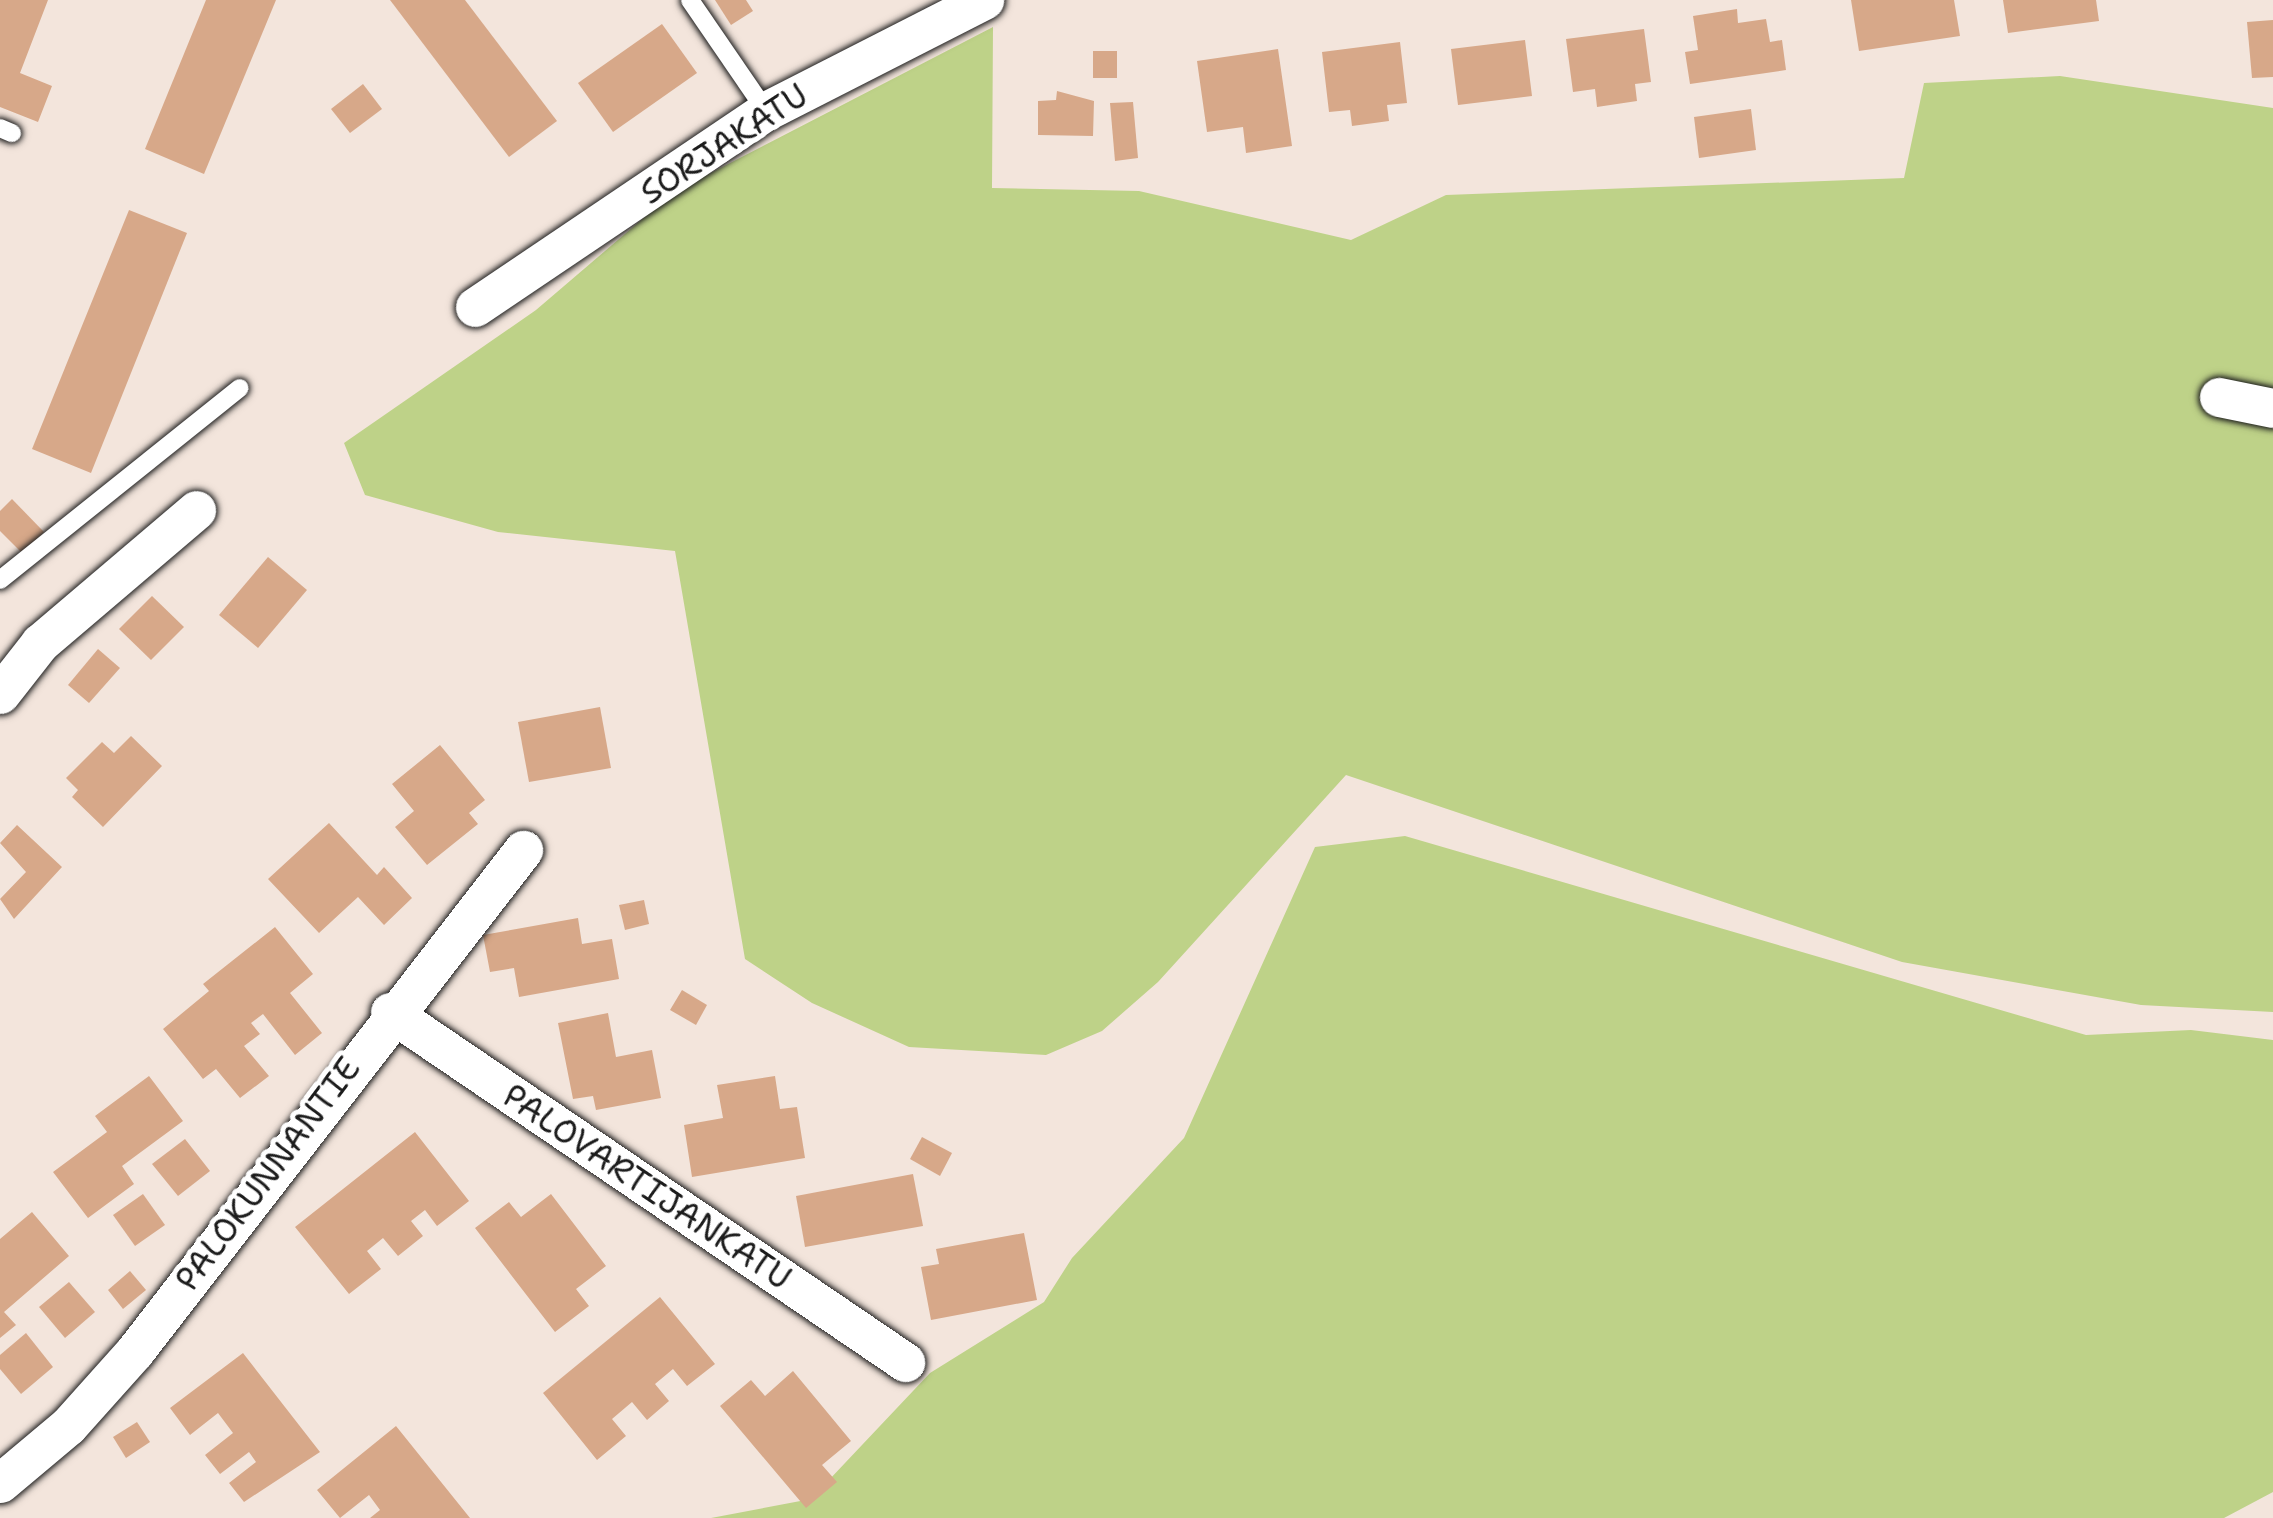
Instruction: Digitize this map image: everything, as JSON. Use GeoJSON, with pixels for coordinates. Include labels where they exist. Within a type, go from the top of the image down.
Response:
{"type":"FeatureCollection","features":[{"type":"Feature","properties":{"kind":"street","name":"SORJAKATU"},"geometry":{"type":"LineString","coordinates":[[475,308],[766,111],[984,0]]}},
{"type":"Feature","properties":{"kind":"street"},"geometry":{"type":"LineString","coordinates":[[2219,397],[2273,408]]}},
{"type":"Feature","properties":{"kind":"street"},"geometry":{"type":"LineString","coordinates":[[0,694],[40,644],[196,510]]}},
{"type":"Feature","properties":{"kind":"street","name":"PALOKUNNANTIE"},"geometry":{"type":"LineString","coordinates":[[0,1484],[68,1426],[135,1351],[390,1012],[523,850]]}},
{"type":"Feature","properties":{"kind":"street","name":"PALOVARTIJANKATU"},"geometry":{"type":"LineString","coordinates":[[390,1012],[905,1362]]}},
{"type":"Feature","properties":{"kind":"lane"},"geometry":{"type":"LineString","coordinates":[[690,0],[766,111]]}},
{"type":"Feature","properties":{"kind":"lane"},"geometry":{"type":"LineString","coordinates":[[0,580],[240,388]]}},
{"type":"Feature","properties":{"kind":"green space"},"geometry":{"type":"Polygon","coordinates":[[[993,27],[992,188],[1139,191],[1351,240],[1446,195],[1904,178],[1924,83],[2060,76],[2273,108],[2273,1012],[2141,1005],[1902,962],[1346,775],[1158,982],[1102,1031],[1046,1055],[909,1047],[812,1003],[745,959],[675,551],[498,532],[365,495],[344,443],[536,310],[674,192],[993,27]]]}},
{"type":"Feature","properties":{"kind":"green space"},"geometry":{"type":"Polygon","coordinates":[[[1405,836],[2086,1035],[2191,1030],[2273,1040],[2273,1492],[2224,1518],[711,1518],[811,1499],[930,1373],[1044,1302],[1072,1258],[1184,1138],[1315,847],[1405,836]]]}},
{"type":"Feature","properties":{"kind":"building"},"geometry":{"type":"Polygon","coordinates":[[[0,0],[48,0],[20,73],[52,86],[38,122],[0,107],[0,0]]]}},
{"type":"Feature","properties":{"kind":"building"},"geometry":{"type":"Polygon","coordinates":[[[206,0],[276,0],[204,174],[145,149],[206,0]]]}},
{"type":"Feature","properties":{"kind":"building"},"geometry":{"type":"Polygon","coordinates":[[[390,0],[465,0],[557,121],[509,157],[390,0]]]}},
{"type":"Feature","properties":{"kind":"building"},"geometry":{"type":"Polygon","coordinates":[[[715,0],[746,0],[753,11],[731,25],[715,0]]]}},
{"type":"Feature","properties":{"kind":"building"},"geometry":{"type":"Polygon","coordinates":[[[1851,0],[1954,0],[1960,36],[1859,51],[1851,0]]]}},
{"type":"Feature","properties":{"kind":"building"},"geometry":{"type":"Polygon","coordinates":[[[2003,0],[2096,0],[2099,21],[2008,33],[2003,0]]]}},
{"type":"Feature","properties":{"kind":"building"},"geometry":{"type":"Polygon","coordinates":[[[1737,9],[1738,23],[1766,19],[1770,42],[1782,40],[1786,70],[1690,84],[1685,52],[1698,50],[1693,16],[1737,9]]]}},
{"type":"Feature","properties":{"kind":"building"},"geometry":{"type":"Polygon","coordinates":[[[2273,20],[2273,77],[2252,78],[2247,22],[2273,20]]]}},
{"type":"Feature","properties":{"kind":"building"},"geometry":{"type":"Polygon","coordinates":[[[662,24],[697,73],[613,132],[578,83],[662,24]]]}},
{"type":"Feature","properties":{"kind":"building"},"geometry":{"type":"Polygon","coordinates":[[[1644,29],[1651,82],[1635,84],[1637,101],[1597,107],[1595,89],[1573,92],[1566,39],[1644,29]]]}},
{"type":"Feature","properties":{"kind":"building"},"geometry":{"type":"Polygon","coordinates":[[[1525,40],[1532,96],[1458,105],[1451,49],[1525,40]]]}},
{"type":"Feature","properties":{"kind":"building"},"geometry":{"type":"Polygon","coordinates":[[[1400,42],[1407,103],[1387,105],[1389,121],[1352,126],[1350,110],[1329,112],[1322,52],[1400,42]]]}},
{"type":"Feature","properties":{"kind":"building"},"geometry":{"type":"Polygon","coordinates":[[[1278,49],[1292,146],[1246,153],[1243,127],[1207,132],[1197,61],[1278,49]]]}},
{"type":"Feature","properties":{"kind":"building"},"geometry":{"type":"Polygon","coordinates":[[[1093,51],[1117,51],[1117,78],[1093,78],[1093,51]]]}},
{"type":"Feature","properties":{"kind":"building"},"geometry":{"type":"Polygon","coordinates":[[[363,84],[382,109],[350,133],[331,109],[363,84]]]}},
{"type":"Feature","properties":{"kind":"building"},"geometry":{"type":"Polygon","coordinates":[[[1057,91],[1094,101],[1093,136],[1038,135],[1038,101],[1056,100],[1057,91]]]}},
{"type":"Feature","properties":{"kind":"building"},"geometry":{"type":"Polygon","coordinates":[[[1133,102],[1138,158],[1115,161],[1110,103],[1133,102]]]}},
{"type":"Feature","properties":{"kind":"building"},"geometry":{"type":"Polygon","coordinates":[[[1751,109],[1756,150],[1699,158],[1694,117],[1751,109]]]}},
{"type":"Feature","properties":{"kind":"building"},"geometry":{"type":"Polygon","coordinates":[[[129,210],[187,233],[91,473],[32,449],[129,210]]]}},
{"type":"Feature","properties":{"kind":"building"},"geometry":{"type":"Polygon","coordinates":[[[12,499],[44,532],[22,553],[0,531],[0,511],[12,499]]]}},
{"type":"Feature","properties":{"kind":"building"},"geometry":{"type":"Polygon","coordinates":[[[268,557],[307,590],[258,648],[219,615],[268,557]]]}},
{"type":"Feature","properties":{"kind":"building"},"geometry":{"type":"Polygon","coordinates":[[[152,596],[184,627],[151,660],[119,629],[152,596]]]}},
{"type":"Feature","properties":{"kind":"building"},"geometry":{"type":"Polygon","coordinates":[[[98,649],[120,668],[89,703],[68,685],[98,649]]]}},
{"type":"Feature","properties":{"kind":"building"},"geometry":{"type":"Polygon","coordinates":[[[600,707],[611,768],[529,782],[518,722],[600,707]]]}},
{"type":"Feature","properties":{"kind":"building"},"geometry":{"type":"Polygon","coordinates":[[[131,736],[162,766],[103,827],[72,797],[78,790],[66,778],[102,742],[114,753],[131,736]]]}},
{"type":"Feature","properties":{"kind":"building"},"geometry":{"type":"Polygon","coordinates":[[[440,745],[485,800],[469,813],[478,824],[427,865],[395,827],[414,811],[392,784],[440,745]]]}},
{"type":"Feature","properties":{"kind":"building"},"geometry":{"type":"Polygon","coordinates":[[[329,823],[377,875],[384,867],[412,898],[384,925],[358,897],[319,933],[268,879],[329,823]]]}},
{"type":"Feature","properties":{"kind":"building"},"geometry":{"type":"Polygon","coordinates":[[[17,825],[62,867],[14,919],[0,899],[26,872],[0,843],[17,825]]]}},
{"type":"Feature","properties":{"kind":"building"},"geometry":{"type":"Polygon","coordinates":[[[644,900],[649,924],[625,930],[619,905],[644,900]]]}},
{"type":"Feature","properties":{"kind":"building"},"geometry":{"type":"Polygon","coordinates":[[[578,918],[582,944],[612,939],[619,979],[519,997],[514,968],[490,972],[483,935],[578,918]]]}},
{"type":"Feature","properties":{"kind":"building"},"geometry":{"type":"Polygon","coordinates":[[[275,927],[313,974],[290,993],[322,1033],[295,1055],[263,1014],[251,1023],[260,1034],[244,1046],[269,1076],[240,1098],[216,1069],[203,1079],[163,1029],[209,991],[203,984],[275,927]]]}},
{"type":"Feature","properties":{"kind":"building"},"geometry":{"type":"Polygon","coordinates":[[[682,990],[707,1005],[696,1025],[670,1010],[682,990]]]}},
{"type":"Feature","properties":{"kind":"building"},"geometry":{"type":"Polygon","coordinates":[[[608,1013],[616,1057],[652,1050],[661,1098],[596,1110],[593,1096],[573,1099],[558,1023],[608,1013]]]}},
{"type":"Feature","properties":{"kind":"building"},"geometry":{"type":"Polygon","coordinates":[[[149,1076],[183,1121],[122,1166],[134,1184],[88,1218],[53,1172],[107,1132],[95,1116],[149,1076]]]}},
{"type":"Feature","properties":{"kind":"building"},"geometry":{"type":"Polygon","coordinates":[[[775,1076],[780,1109],[797,1107],[805,1158],[692,1177],[684,1125],[723,1118],[717,1085],[775,1076]]]}},
{"type":"Feature","properties":{"kind":"building"},"geometry":{"type":"Polygon","coordinates":[[[415,1132],[469,1201],[437,1226],[425,1210],[411,1221],[423,1236],[398,1256],[383,1238],[367,1251],[381,1269],[349,1294],[295,1227],[415,1132]]]}},
{"type":"Feature","properties":{"kind":"building"},"geometry":{"type":"Polygon","coordinates":[[[922,1137],[952,1153],[940,1176],[910,1159],[922,1137]]]}},
{"type":"Feature","properties":{"kind":"building"},"geometry":{"type":"Polygon","coordinates":[[[185,1139],[210,1171],[178,1196],[152,1164],[185,1139]]]}},
{"type":"Feature","properties":{"kind":"building"},"geometry":{"type":"Polygon","coordinates":[[[913,1174],[923,1226],[805,1247],[796,1196],[913,1174]]]}},
{"type":"Feature","properties":{"kind":"building"},"geometry":{"type":"Polygon","coordinates":[[[143,1194],[165,1225],[135,1246],[113,1215],[143,1194]]]}},
{"type":"Feature","properties":{"kind":"building"},"geometry":{"type":"Polygon","coordinates":[[[551,1194],[606,1266],[576,1289],[589,1306],[555,1332],[475,1228],[509,1202],[521,1217],[551,1194]]]}},
{"type":"Feature","properties":{"kind":"building"},"geometry":{"type":"Polygon","coordinates":[[[32,1212],[69,1256],[4,1312],[16,1325],[0,1338],[0,1239],[32,1212]]]}},
{"type":"Feature","properties":{"kind":"building"},"geometry":{"type":"Polygon","coordinates":[[[1024,1233],[1037,1300],[931,1320],[921,1267],[939,1264],[936,1249],[1024,1233]]]}},
{"type":"Feature","properties":{"kind":"building"},"geometry":{"type":"Polygon","coordinates":[[[130,1271],[146,1290],[123,1309],[108,1290],[130,1271]]]}},
{"type":"Feature","properties":{"kind":"building"},"geometry":{"type":"Polygon","coordinates":[[[69,1282],[95,1312],[65,1338],[39,1307],[69,1282]]]}},
{"type":"Feature","properties":{"kind":"building"},"geometry":{"type":"Polygon","coordinates":[[[660,1297],[715,1364],[687,1386],[673,1369],[655,1384],[669,1401],[647,1420],[632,1402],[612,1419],[626,1436],[597,1460],[543,1393],[660,1297]]]}},
{"type":"Feature","properties":{"kind":"building"},"geometry":{"type":"Polygon","coordinates":[[[26,1333],[53,1367],[21,1394],[0,1369],[0,1355],[26,1333]]]}},
{"type":"Feature","properties":{"kind":"building"},"geometry":{"type":"Polygon","coordinates":[[[243,1353],[320,1452],[244,1502],[229,1483],[256,1462],[249,1452],[220,1474],[205,1455],[233,1433],[218,1413],[190,1435],[170,1408],[243,1353]]]}},
{"type":"Feature","properties":{"kind":"building"},"geometry":{"type":"Polygon","coordinates":[[[793,1371],[851,1441],[822,1465],[837,1482],[806,1508],[720,1406],[751,1380],[765,1396],[793,1371]]]}},
{"type":"Feature","properties":{"kind":"building"},"geometry":{"type":"Polygon","coordinates":[[[137,1422],[150,1442],[126,1458],[113,1437],[137,1422]]]}},
{"type":"Feature","properties":{"kind":"building"},"geometry":{"type":"Polygon","coordinates":[[[396,1426],[470,1518],[370,1518],[380,1510],[369,1495],[340,1518],[317,1490],[396,1426]]]}}]}
